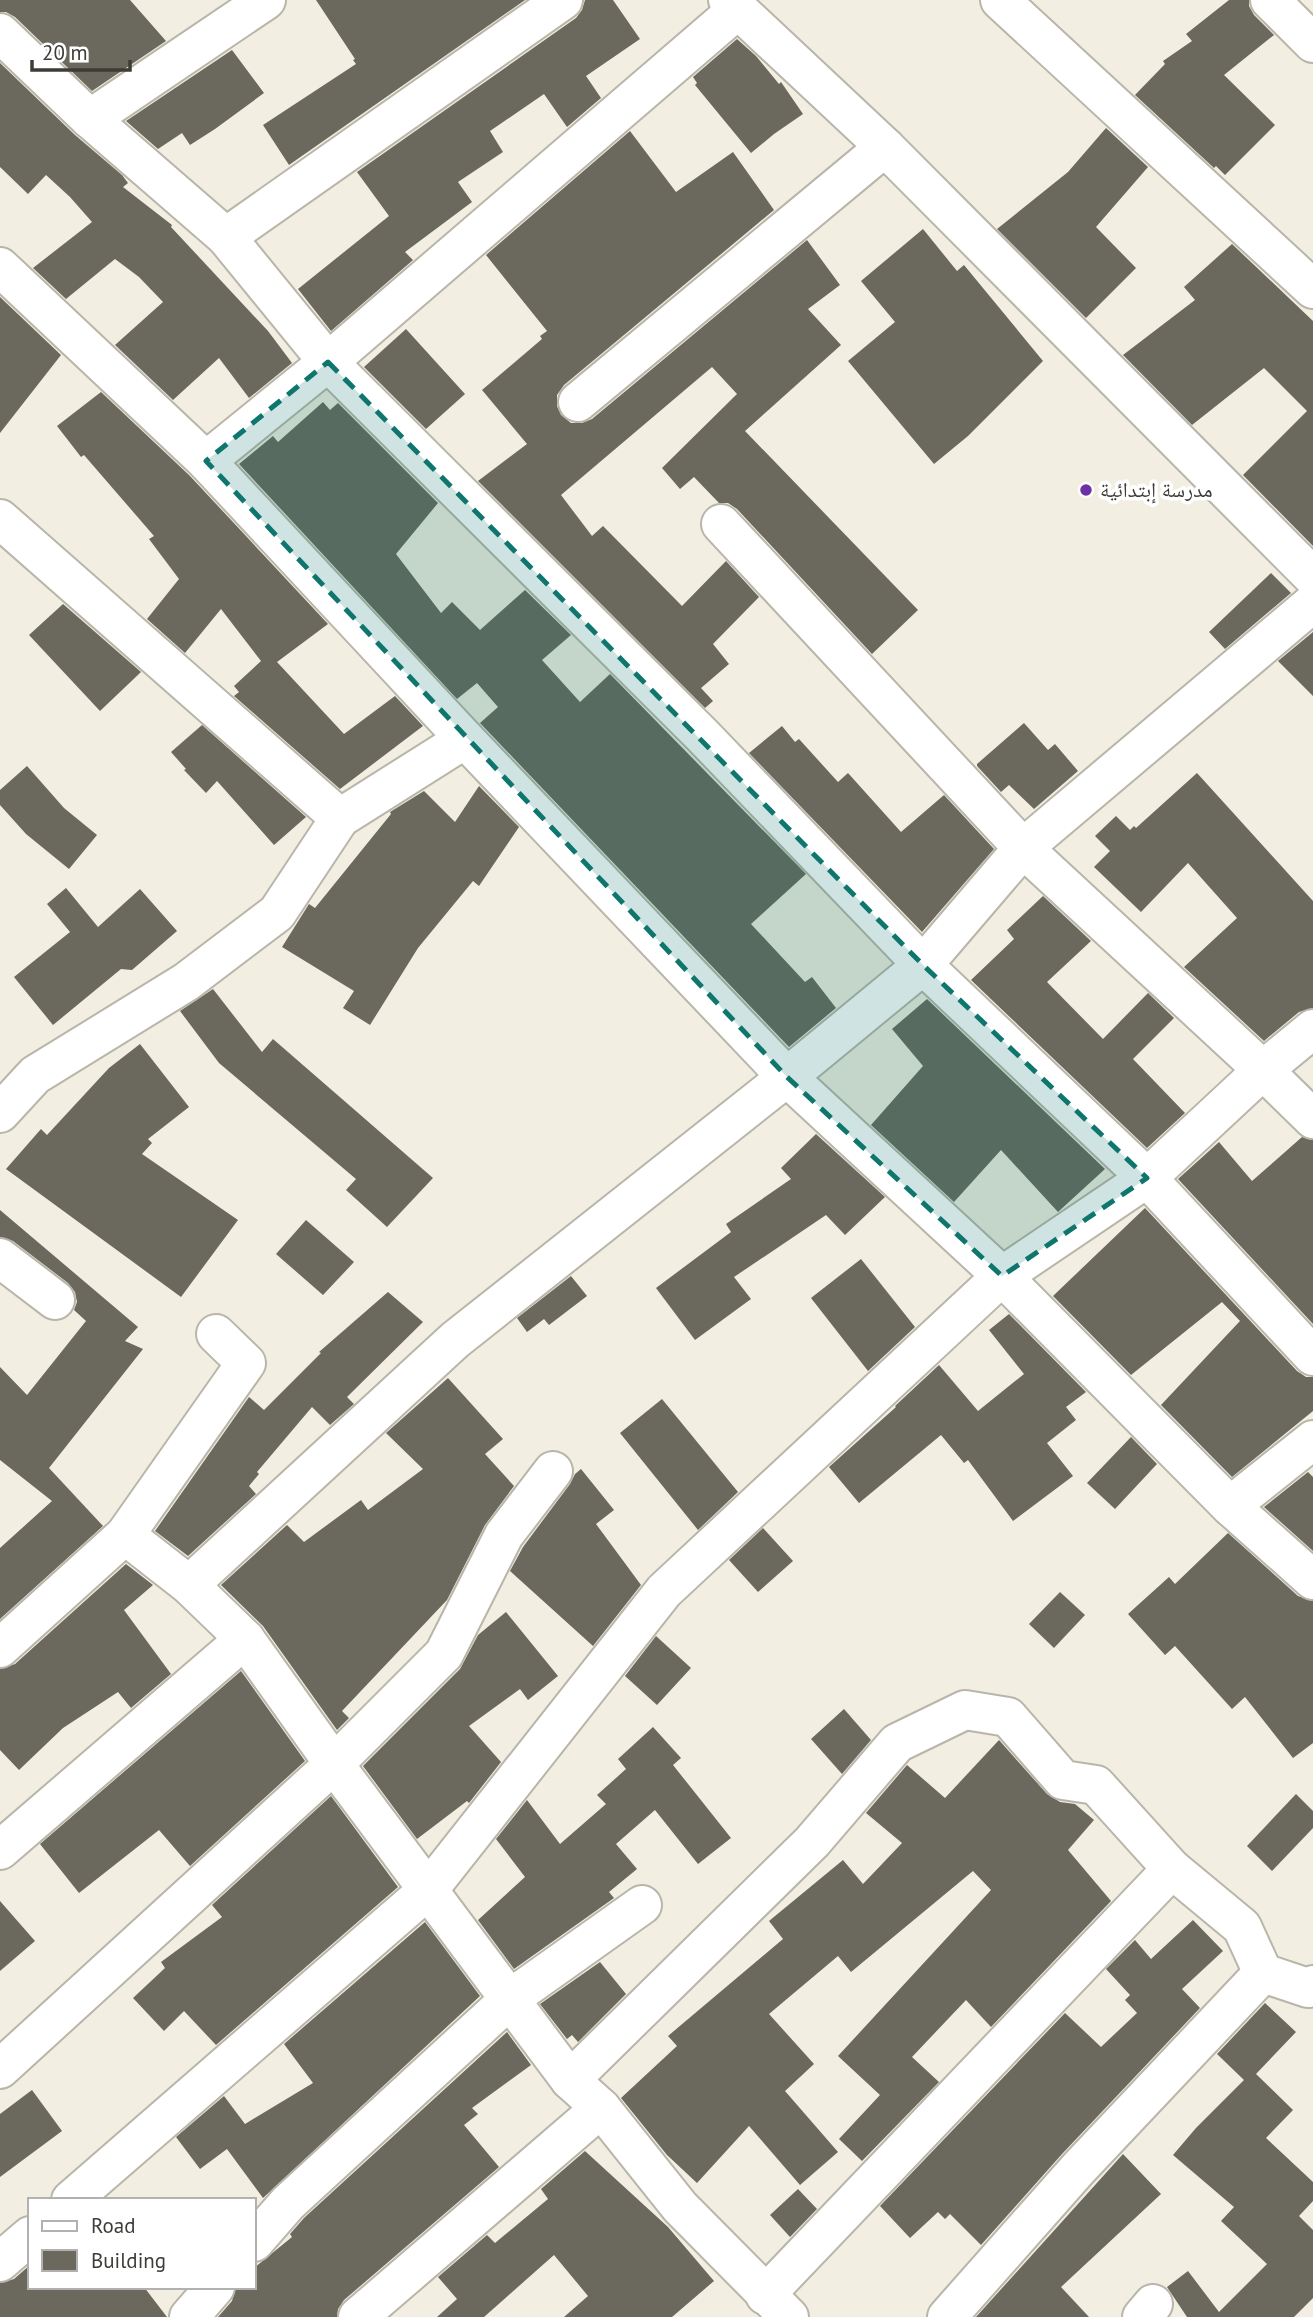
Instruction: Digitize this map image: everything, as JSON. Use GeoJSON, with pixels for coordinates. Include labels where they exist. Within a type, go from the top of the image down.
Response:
{"type":"FeatureCollection","features":[{"type":"Feature","properties":{"kind":"street"},"geometry":{"type":"LineString","coordinates":[[90,119],[266,0]]}},
{"type":"Feature","properties":{"kind":"street"},"geometry":{"type":"LineString","coordinates":[[226,237],[563,0]]}},
{"type":"Feature","properties":{"kind":"street"},"geometry":{"type":"LineString","coordinates":[[1000,0],[1313,289]]}},
{"type":"Feature","properties":{"kind":"street"},"geometry":{"type":"LineString","coordinates":[[1270,0],[1313,43]]}},
{"type":"Feature","properties":{"kind":"street"},"geometry":{"type":"LineString","coordinates":[[206,461],[328,362],[733,5],[885,147],[1306,556]]}},
{"type":"Feature","properties":{"kind":"street"},"geometry":{"type":"LineString","coordinates":[[0,33],[90,119],[226,237],[328,362],[703,736],[923,965],[1147,1178],[1313,1356]]}},
{"type":"Feature","properties":{"kind":"street"},"geometry":{"type":"LineString","coordinates":[[578,402],[885,147]]}},
{"type":"Feature","properties":{"kind":"street"},"geometry":{"type":"LineString","coordinates":[[0,268],[206,461],[465,739],[787,1077],[1002,1276],[1230,1506],[1313,1580]]}},
{"type":"Feature","properties":{"kind":"street"},"geometry":{"type":"LineString","coordinates":[[0,519],[340,818]]}},
{"type":"Feature","properties":{"kind":"street"},"geometry":{"type":"LineString","coordinates":[[721,524],[1023,848],[1264,1070],[1313,1119]]}},
{"type":"Feature","properties":{"kind":"street"},"geometry":{"type":"LineString","coordinates":[[189,1585],[455,1339],[787,1077],[923,965],[1023,848],[1313,603]]}},
{"type":"Feature","properties":{"kind":"street"},"geometry":{"type":"LineString","coordinates":[[3,1101],[35,1075],[186,982],[277,913],[340,818],[465,739]]}},
{"type":"Feature","properties":{"kind":"street"},"geometry":{"type":"LineString","coordinates":[[73,2198],[429,1889],[664,1591],[1002,1276],[1147,1178],[1264,1070],[1313,1030]]}},
{"type":"Feature","properties":{"kind":"street"},"geometry":{"type":"LineString","coordinates":[[0,1258],[55,1300]]}},
{"type":"Feature","properties":{"kind":"street"},"geometry":{"type":"LineString","coordinates":[[0,1648],[125,1535],[246,1363],[216,1334]]}},
{"type":"Feature","properties":{"kind":"street"},"geometry":{"type":"LineString","coordinates":[[1230,1506],[1313,1440]]}},
{"type":"Feature","properties":{"kind":"street"},"geometry":{"type":"LineString","coordinates":[[0,2069],[334,1764],[444,1654],[504,1535],[554,1471]]}},
{"type":"Feature","properties":{"kind":"street"},"geometry":{"type":"LineString","coordinates":[[125,1535],[189,1585],[245,1640],[570,2080],[601,2108],[680,2207],[777,2306],[1172,1870]]}},
{"type":"Feature","properties":{"kind":"street"},"geometry":{"type":"LineString","coordinates":[[0,1850],[245,1640]]}},
{"type":"Feature","properties":{"kind":"street"},"geometry":{"type":"LineString","coordinates":[[570,2080],[812,1843],[897,1743],[965,1710],[1008,1717],[1063,1780],[1096,1785],[1172,1870],[1242,1927],[1263,1973],[1308,1988],[1313,1985]]}},
{"type":"Feature","properties":{"kind":"street"},"geometry":{"type":"LineString","coordinates":[[256,2240],[288,2203],[510,1998],[642,1905]]}},
{"type":"Feature","properties":{"kind":"street"},"geometry":{"type":"LineString","coordinates":[[947,2317],[1079,2169],[1263,1973]]}},
{"type":"Feature","properties":{"kind":"street"},"geometry":{"type":"LineString","coordinates":[[358,2317],[601,2108]]}},
{"type":"Feature","properties":{"kind":"street"},"geometry":{"type":"LineString","coordinates":[[0,2262],[28,2238]]}},
{"type":"Feature","properties":{"kind":"street"},"geometry":{"type":"LineString","coordinates":[[189,2317],[213,2289]]}},
{"type":"Feature","properties":{"kind":"highlighted area"},"geometry":{"type":"Polygon","coordinates":[[[328,362],[923,965],[1147,1178],[1002,1276],[787,1077],[206,461],[328,362]]]}},
{"type":"Feature","properties":{"kind":"building"},"geometry":{"type":"Polygon","coordinates":[[[0,0],[130,0],[166,41],[92,91],[15,17],[0,12],[0,0]]]}},
{"type":"Feature","properties":{"kind":"building"},"geometry":{"type":"Polygon","coordinates":[[[316,0],[525,0],[289,165],[263,125],[356,64],[316,0]]]}},
{"type":"Feature","properties":{"kind":"building"},"geometry":{"type":"Polygon","coordinates":[[[585,0],[613,0],[640,39],[586,76],[601,98],[567,127],[544,94],[490,131],[503,152],[458,182],[472,202],[405,252],[413,260],[331,331],[298,289],[389,216],[357,172],[576,18],[585,0]]]}},
{"type":"Feature","properties":{"kind":"building"},"geometry":{"type":"Polygon","coordinates":[[[1229,0],[1249,0],[1254,15],[1274,35],[1224,75],[1275,125],[1225,175],[1135,95],[1165,64],[1163,61],[1192,41],[1186,34],[1229,0]]]}},
{"type":"Feature","properties":{"kind":"building"},"geometry":{"type":"Polygon","coordinates":[[[737,39],[756,56],[779,84],[781,82],[803,114],[751,153],[695,85],[697,83],[693,77],[737,39]]]}},
{"type":"Feature","properties":{"kind":"building"},"geometry":{"type":"Polygon","coordinates":[[[232,50],[264,93],[215,129],[190,145],[182,133],[158,149],[126,121],[232,50]]]}},
{"type":"Feature","properties":{"kind":"building"},"geometry":{"type":"Polygon","coordinates":[[[0,63],[75,135],[122,175],[128,183],[123,187],[172,225],[268,331],[292,363],[249,398],[219,358],[173,400],[115,345],[163,302],[139,277],[115,259],[66,299],[33,268],[92,222],[46,175],[28,194],[0,167],[0,63]]]}},
{"type":"Feature","properties":{"kind":"building"},"geometry":{"type":"Polygon","coordinates":[[[1106,128],[1148,167],[1096,227],[1136,268],[1086,318],[997,229],[1068,172],[1106,128]]]}},
{"type":"Feature","properties":{"kind":"building"},"geometry":{"type":"Polygon","coordinates":[[[630,131],[676,192],[733,152],[774,210],[564,385],[557,395],[557,406],[561,415],[571,423],[592,419],[807,240],[840,285],[808,309],[841,345],[745,431],[918,610],[872,654],[737,509],[728,503],[719,503],[694,477],[680,489],[662,468],[737,394],[712,367],[561,495],[592,536],[603,526],[682,606],[726,561],[759,597],[713,644],[729,664],[701,688],[713,701],[705,708],[478,481],[527,444],[482,390],[542,339],[540,336],[547,331],[486,255],[630,131]]]}},
{"type":"Feature","properties":{"kind":"building"},"geometry":{"type":"Polygon","coordinates":[[[923,229],[957,271],[964,265],[1043,361],[968,436],[934,464],[848,361],[895,322],[861,281],[923,229]]]}},
{"type":"Feature","properties":{"kind":"building"},"geometry":{"type":"Polygon","coordinates":[[[1232,244],[1313,321],[1313,546],[1243,475],[1307,411],[1264,368],[1192,425],[1123,355],[1195,300],[1184,287],[1232,244]]]}},
{"type":"Feature","properties":{"kind":"building"},"geometry":{"type":"Polygon","coordinates":[[[0,297],[61,355],[0,433],[0,297]]]}},
{"type":"Feature","properties":{"kind":"building"},"geometry":{"type":"Polygon","coordinates":[[[406,329],[465,394],[426,429],[364,367],[406,329]]]}},
{"type":"Feature","properties":{"kind":"building"},"geometry":{"type":"Polygon","coordinates":[[[101,392],[190,476],[328,624],[277,662],[344,734],[395,696],[423,726],[340,789],[234,696],[239,692],[234,686],[261,661],[221,609],[185,653],[147,619],[179,579],[149,539],[154,536],[84,455],[81,457],[57,426],[101,392]]]}},
{"type":"Feature","properties":{"kind":"building"},"geometry":{"type":"Polygon","coordinates":[[[323,402],[330,410],[338,403],[438,503],[396,554],[441,613],[452,602],[480,630],[525,590],[571,635],[542,660],[580,702],[610,674],[806,874],[751,924],[805,982],[812,977],[836,1008],[789,1047],[480,723],[498,707],[477,683],[457,699],[239,464],[273,436],[278,442],[323,402]]]}},
{"type":"Feature","properties":{"kind":"building"},"geometry":{"type":"Polygon","coordinates":[[[1271,573],[1291,593],[1225,649],[1209,632],[1271,573]]]}},
{"type":"Feature","properties":{"kind":"building"},"geometry":{"type":"Polygon","coordinates":[[[63,604],[141,672],[100,711],[29,635],[63,604]]]}},
{"type":"Feature","properties":{"kind":"building"},"geometry":{"type":"Polygon","coordinates":[[[1313,632],[1313,696],[1278,661],[1313,632]]]}},
{"type":"Feature","properties":{"kind":"building"},"geometry":{"type":"Polygon","coordinates":[[[1024,723],[1048,750],[1055,744],[1078,771],[1034,809],[1009,785],[1001,792],[977,766],[1024,723]]]}},
{"type":"Feature","properties":{"kind":"building"},"geometry":{"type":"Polygon","coordinates":[[[202,725],[306,817],[274,845],[217,781],[206,793],[171,752],[202,725]]]}},
{"type":"Feature","properties":{"kind":"building"},"geometry":{"type":"Polygon","coordinates":[[[782,726],[795,742],[799,739],[838,782],[848,773],[901,832],[944,795],[994,849],[922,932],[749,753],[782,726]]]}},
{"type":"Feature","properties":{"kind":"building"},"geometry":{"type":"Polygon","coordinates":[[[27,766],[64,808],[97,835],[69,869],[26,834],[0,805],[0,790],[27,766]]]}},
{"type":"Feature","properties":{"kind":"building"},"geometry":{"type":"Polygon","coordinates":[[[1197,773],[1313,901],[1313,1008],[1299,1012],[1264,1041],[1184,967],[1237,918],[1188,863],[1141,912],[1094,867],[1110,851],[1095,836],[1116,816],[1130,830],[1134,826],[1136,828],[1197,773]]]}},
{"type":"Feature","properties":{"kind":"building"},"geometry":{"type":"Polygon","coordinates":[[[479,786],[519,827],[479,886],[473,881],[418,948],[370,1025],[343,1008],[354,991],[282,947],[309,904],[315,908],[390,812],[424,791],[455,822],[479,786]]]}},
{"type":"Feature","properties":{"kind":"building"},"geometry":{"type":"Polygon","coordinates":[[[66,888],[98,927],[140,889],[177,931],[132,970],[121,969],[53,1025],[14,977],[70,932],[47,904],[66,888]]]}},
{"type":"Feature","properties":{"kind":"building"},"geometry":{"type":"Polygon","coordinates":[[[1043,896],[1091,941],[1047,982],[1103,1039],[1148,993],[1174,1018],[1133,1059],[1185,1113],[1147,1148],[971,980],[1014,939],[1007,930],[1043,896]]]}},
{"type":"Feature","properties":{"kind":"building"},"geometry":{"type":"Polygon","coordinates":[[[213,989],[262,1052],[273,1039],[433,1178],[387,1227],[346,1190],[356,1179],[219,1063],[180,1011],[213,989]]]}},
{"type":"Feature","properties":{"kind":"building"},"geometry":{"type":"Polygon","coordinates":[[[927,999],[1105,1169],[1058,1212],[1001,1150],[954,1202],[871,1125],[923,1066],[892,1029],[927,999]]]}},
{"type":"Feature","properties":{"kind":"building"},"geometry":{"type":"Polygon","coordinates":[[[140,1044],[189,1107],[148,1139],[152,1143],[142,1154],[238,1220],[181,1297],[6,1169],[41,1129],[47,1135],[109,1068],[140,1044]]]}},
{"type":"Feature","properties":{"kind":"building"},"geometry":{"type":"Polygon","coordinates":[[[816,1134],[885,1197],[845,1235],[826,1215],[734,1277],[751,1299],[695,1340],[656,1288],[731,1232],[726,1224],[791,1179],[781,1168],[816,1134]]]}},
{"type":"Feature","properties":{"kind":"building"},"geometry":{"type":"Polygon","coordinates":[[[1302,1137],[1313,1140],[1313,1324],[1178,1179],[1219,1142],[1252,1181],[1302,1137]]]}},
{"type":"Feature","properties":{"kind":"building"},"geometry":{"type":"Polygon","coordinates":[[[1145,1208],[1297,1371],[1306,1377],[1313,1377],[1313,1411],[1232,1477],[1161,1405],[1240,1321],[1222,1302],[1131,1375],[1053,1296],[1145,1208]]]}},
{"type":"Feature","properties":{"kind":"building"},"geometry":{"type":"Polygon","coordinates":[[[0,1210],[138,1327],[125,1341],[143,1349],[49,1468],[103,1526],[0,1619],[0,1548],[52,1501],[0,1460],[0,1367],[27,1395],[86,1321],[74,1310],[77,1302],[75,1292],[68,1283],[13,1241],[0,1237],[0,1210]]]}},
{"type":"Feature","properties":{"kind":"building"},"geometry":{"type":"Polygon","coordinates":[[[306,1220],[354,1262],[323,1295],[276,1254],[306,1220]]]}},
{"type":"Feature","properties":{"kind":"building"},"geometry":{"type":"Polygon","coordinates":[[[861,1259],[915,1327],[868,1371],[811,1298],[861,1259]]]}},
{"type":"Feature","properties":{"kind":"building"},"geometry":{"type":"Polygon","coordinates":[[[571,1276],[587,1296],[549,1325],[544,1319],[527,1332],[517,1318],[571,1276]]]}},
{"type":"Feature","properties":{"kind":"building"},"geometry":{"type":"Polygon","coordinates":[[[388,1292],[423,1322],[347,1397],[354,1404],[330,1425],[312,1407],[257,1472],[259,1474],[249,1486],[256,1494],[188,1556],[155,1531],[249,1397],[264,1410],[321,1353],[319,1352],[388,1292]]]}},
{"type":"Feature","properties":{"kind":"building"},"geometry":{"type":"Polygon","coordinates":[[[1009,1314],[1086,1392],[1066,1407],[1076,1420],[1047,1443],[1073,1476],[1013,1521],[968,1460],[964,1463],[941,1435],[859,1503],[829,1467],[939,1365],[978,1411],[1024,1374],[989,1330],[1009,1314]]]}},
{"type":"Feature","properties":{"kind":"building"},"geometry":{"type":"Polygon","coordinates":[[[448,1378],[503,1439],[485,1454],[514,1486],[485,1525],[447,1600],[342,1711],[349,1718],[337,1730],[263,1626],[221,1585],[287,1525],[304,1542],[361,1500],[368,1510],[423,1469],[386,1433],[448,1378]]]}},
{"type":"Feature","properties":{"kind":"building"},"geometry":{"type":"Polygon","coordinates":[[[662,1399],[738,1492],[698,1530],[620,1433],[662,1399]]]}},
{"type":"Feature","properties":{"kind":"building"},"geometry":{"type":"Polygon","coordinates":[[[1131,1437],[1157,1464],[1115,1509],[1087,1483],[1131,1437]]]}},
{"type":"Feature","properties":{"kind":"building"},"geometry":{"type":"Polygon","coordinates":[[[581,1469],[614,1510],[596,1524],[641,1585],[593,1646],[510,1571],[523,1547],[581,1469]]]}},
{"type":"Feature","properties":{"kind":"building"},"geometry":{"type":"Polygon","coordinates":[[[1308,1472],[1313,1477],[1313,1551],[1264,1507],[1308,1472]]]}},
{"type":"Feature","properties":{"kind":"building"},"geometry":{"type":"Polygon","coordinates":[[[763,1528],[793,1561],[758,1592],[729,1560],[763,1528]]]}},
{"type":"Feature","properties":{"kind":"building"},"geometry":{"type":"Polygon","coordinates":[[[1228,1533],[1298,1596],[1313,1601],[1313,1743],[1293,1758],[1245,1697],[1232,1709],[1175,1646],[1165,1655],[1128,1614],[1169,1577],[1175,1584],[1228,1533]]]}},
{"type":"Feature","properties":{"kind":"building"},"geometry":{"type":"Polygon","coordinates":[[[126,1564],[153,1585],[124,1610],[171,1674],[131,1708],[118,1692],[63,1728],[19,1770],[0,1750],[0,1669],[15,1664],[126,1564]]]}},
{"type":"Feature","properties":{"kind":"building"},"geometry":{"type":"Polygon","coordinates":[[[1060,1592],[1085,1615],[1054,1648],[1029,1624],[1060,1592]]]}},
{"type":"Feature","properties":{"kind":"building"},"geometry":{"type":"Polygon","coordinates":[[[506,1612],[558,1676],[528,1700],[520,1689],[469,1726],[501,1762],[469,1803],[467,1801],[417,1839],[363,1766],[460,1669],[478,1635],[506,1612]]]}},
{"type":"Feature","properties":{"kind":"building"},"geometry":{"type":"Polygon","coordinates":[[[656,1636],[691,1668],[657,1705],[625,1676],[656,1636]]]}},
{"type":"Feature","properties":{"kind":"building"},"geometry":{"type":"Polygon","coordinates":[[[241,1671],[305,1761],[190,1866],[159,1830],[79,1893],[40,1844],[241,1671]]]}},
{"type":"Feature","properties":{"kind":"building"},"geometry":{"type":"Polygon","coordinates":[[[844,1709],[871,1740],[842,1774],[811,1739],[844,1709]]]}},
{"type":"Feature","properties":{"kind":"building"},"geometry":{"type":"Polygon","coordinates":[[[653,1727],[681,1758],[673,1765],[731,1838],[698,1864],[655,1810],[616,1844],[637,1869],[609,1892],[614,1898],[514,1969],[478,1920],[525,1877],[496,1839],[527,1800],[560,1844],[606,1804],[597,1795],[626,1769],[618,1759],[653,1727]]]}},
{"type":"Feature","properties":{"kind":"building"},"geometry":{"type":"Polygon","coordinates":[[[999,1740],[1047,1794],[1060,1802],[1075,1804],[1094,1820],[1068,1850],[1111,1901],[991,2027],[966,2000],[912,2057],[939,2082],[862,2161],[839,2139],[880,2095],[838,2056],[991,1890],[973,1871],[851,1972],[838,1956],[769,2014],[814,2064],[785,2091],[838,2152],[800,2185],[749,2126],[697,2183],[667,2155],[621,2098],[677,2046],[668,2036],[783,1939],[769,1921],[843,1860],[863,1884],[902,1843],[866,1813],[907,1765],[945,1798],[999,1740]]]}},
{"type":"Feature","properties":{"kind":"building"},"geometry":{"type":"Polygon","coordinates":[[[1296,1794],[1313,1811],[1313,1828],[1272,1871],[1247,1846],[1296,1794]]]}},
{"type":"Feature","properties":{"kind":"building"},"geometry":{"type":"Polygon","coordinates":[[[331,1796],[398,1887],[216,2045],[184,2011],[164,2031],[133,1998],[165,1968],[161,1962],[222,1917],[212,1905],[331,1796]]]}},
{"type":"Feature","properties":{"kind":"building"},"geometry":{"type":"Polygon","coordinates":[[[0,1901],[35,1941],[0,1971],[0,1901]]]}},
{"type":"Feature","properties":{"kind":"building"},"geometry":{"type":"Polygon","coordinates":[[[1193,1920],[1223,1951],[1182,1989],[1200,2008],[1062,2154],[981,2245],[950,2214],[945,2219],[938,2212],[910,2238],[880,2206],[1065,2013],[1101,2047],[1137,2013],[1125,2000],[1130,1995],[1106,1969],[1135,1940],[1151,1959],[1193,1920]]]}},
{"type":"Feature","properties":{"kind":"building"},"geometry":{"type":"Polygon","coordinates":[[[425,1922],[480,1996],[263,2198],[227,2149],[200,2169],[176,2137],[224,2096],[245,2124],[313,2083],[284,2044],[425,1922]]]}},
{"type":"Feature","properties":{"kind":"building"},"geometry":{"type":"Polygon","coordinates":[[[600,1962],[626,1994],[578,2042],[572,2035],[567,2039],[540,2004],[600,1962]]]}},
{"type":"Feature","properties":{"kind":"building"},"geometry":{"type":"Polygon","coordinates":[[[1265,2003],[1296,2032],[1256,2074],[1293,2110],[1266,2138],[1313,2182],[1313,2201],[1299,2216],[1313,2230],[1313,2298],[1294,2317],[1187,2317],[1167,2287],[1188,2271],[1219,2312],[1267,2264],[1221,2221],[1234,2207],[1173,2155],[1244,2080],[1217,2054],[1265,2003]]]}},
{"type":"Feature","properties":{"kind":"building"},"geometry":{"type":"Polygon","coordinates":[[[507,2032],[531,2065],[472,2108],[478,2114],[464,2125],[499,2167],[344,2300],[338,2309],[337,2317],[218,2317],[232,2301],[235,2289],[256,2289],[256,2266],[292,2237],[290,2234],[304,2218],[507,2032]]]}},
{"type":"Feature","properties":{"kind":"building"},"geometry":{"type":"Polygon","coordinates":[[[32,2090],[62,2131],[0,2177],[0,2114],[32,2090]]]}},
{"type":"Feature","properties":{"kind":"building"},"geometry":{"type":"Polygon","coordinates":[[[585,2151],[668,2227],[714,2281],[672,2317],[564,2317],[588,2296],[554,2255],[484,2317],[437,2317],[457,2299],[438,2277],[487,2235],[495,2243],[548,2199],[541,2189],[585,2151]]]}},
{"type":"Feature","properties":{"kind":"building"},"geometry":{"type":"Polygon","coordinates":[[[1123,2154],[1161,2194],[1061,2287],[1089,2317],[976,2317],[1123,2154]]]}},
{"type":"Feature","properties":{"kind":"building"},"geometry":{"type":"Polygon","coordinates":[[[798,2189],[817,2209],[790,2237],[770,2215],[798,2189]]]}},
{"type":"Feature","properties":{"kind":"building"},"geometry":{"type":"Polygon","coordinates":[[[28,2267],[28,2289],[146,2289],[167,2317],[0,2317],[0,2283],[14,2279],[28,2267]]]}},
{"type":"Feature","properties":{"kind":"place","name":"مدرسة إبتدائية"},"geometry":{"type":"Point","coordinates":[1086,490]}}]}
